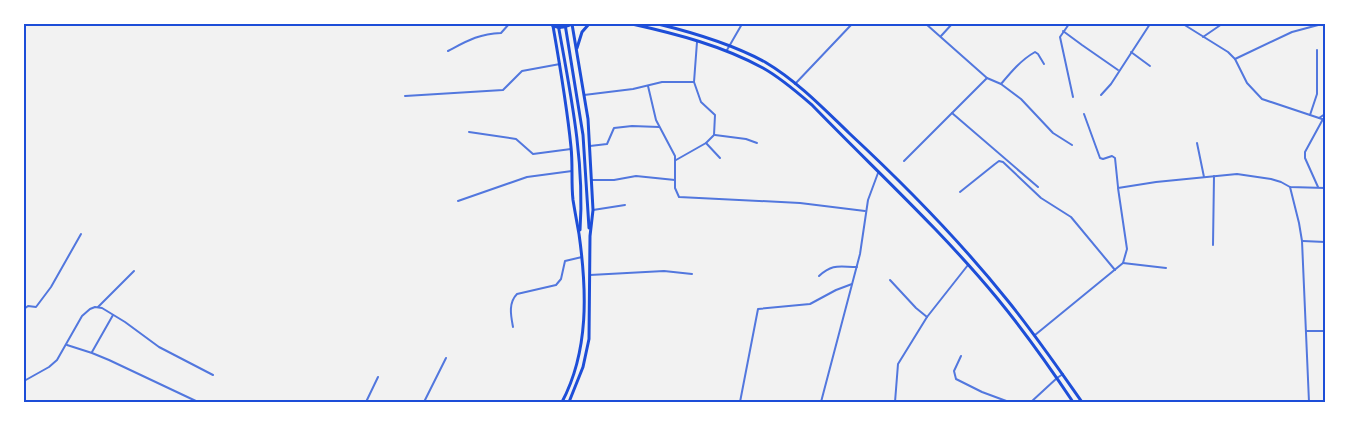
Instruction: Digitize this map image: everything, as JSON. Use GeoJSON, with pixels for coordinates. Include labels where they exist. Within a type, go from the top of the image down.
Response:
{"type":"FeatureCollection","features":[{"type":"Feature","properties":{"kind":"main road"},"geometry":{"type":"LineString","coordinates":[[558,24],[576,124],[581,207],[579,235]]}},
{"type":"Feature","properties":{"kind":"main road"},"geometry":{"type":"LineString","coordinates":[[565,24],[583,135],[590,236]]}},
{"type":"Feature","properties":{"kind":"main road"},"geometry":{"type":"LineString","coordinates":[[562,402],[572,382],[581,348],[584,314],[582,257],[573,200],[567,104],[552,25],[564,28],[572,24],[588,119],[593,210],[590,236],[590,324],[587,350],[578,382],[568,402]]}},
{"type":"Feature","properties":{"kind":"main road"},"geometry":{"type":"LineString","coordinates":[[576,51],[582,32],[589,24]]}},
{"type":"Feature","properties":{"kind":"main road"},"geometry":{"type":"LineString","coordinates":[[632,24],[727,51],[763,68],[812,105],[924,218],[997,297],[1073,402]]}},
{"type":"Feature","properties":{"kind":"main road"},"geometry":{"type":"LineString","coordinates":[[658,24],[730,45],[767,64],[795,84],[879,161],[1008,300],[1082,402]]}},
{"type":"Feature","properties":{"kind":"street"},"geometry":{"type":"LineString","coordinates":[[448,52],[472,38],[485,34],[501,33],[509,24]]}},
{"type":"Feature","properties":{"kind":"street"},"geometry":{"type":"LineString","coordinates":[[727,51],[742,24]]}},
{"type":"Feature","properties":{"kind":"street"},"geometry":{"type":"LineString","coordinates":[[795,84],[852,24]]}},
{"type":"Feature","properties":{"kind":"street"},"geometry":{"type":"LineString","coordinates":[[926,24],[987,78],[1001,84],[1028,105],[1054,132],[1072,145]]}},
{"type":"Feature","properties":{"kind":"street"},"geometry":{"type":"LineString","coordinates":[[941,36],[952,24]]}},
{"type":"Feature","properties":{"kind":"street"},"geometry":{"type":"LineString","coordinates":[[1069,24],[1061,34],[1061,40],[1073,97]]}},
{"type":"Feature","properties":{"kind":"street"},"geometry":{"type":"LineString","coordinates":[[1101,95],[1150,24]]}},
{"type":"Feature","properties":{"kind":"street"},"geometry":{"type":"LineString","coordinates":[[1183,24],[1202,37],[1218,44],[1235,59],[1247,83],[1262,100],[1324,120],[1305,152],[1306,162],[1318,187]]}},
{"type":"Feature","properties":{"kind":"street"},"geometry":{"type":"LineString","coordinates":[[1202,37],[1222,24]]}},
{"type":"Feature","properties":{"kind":"street"},"geometry":{"type":"LineString","coordinates":[[1235,59],[1292,32],[1322,24]]}},
{"type":"Feature","properties":{"kind":"street"},"geometry":{"type":"LineString","coordinates":[[1064,31],[1119,70]]}},
{"type":"Feature","properties":{"kind":"street"},"geometry":{"type":"LineString","coordinates":[[676,160],[714,135],[716,114],[701,102],[694,82],[697,41]]}},
{"type":"Feature","properties":{"kind":"street"},"geometry":{"type":"LineString","coordinates":[[1310,115],[1317,94],[1317,50]]}},
{"type":"Feature","properties":{"kind":"street"},"geometry":{"type":"LineString","coordinates":[[1001,84],[1016,66],[1035,52],[1044,64]]}},
{"type":"Feature","properties":{"kind":"street"},"geometry":{"type":"LineString","coordinates":[[1131,52],[1150,66]]}},
{"type":"Feature","properties":{"kind":"street"},"geometry":{"type":"LineString","coordinates":[[405,96],[503,90],[515,75],[522,71],[560,64]]}},
{"type":"Feature","properties":{"kind":"street"},"geometry":{"type":"LineString","coordinates":[[904,161],[987,78]]}},
{"type":"Feature","properties":{"kind":"street"},"geometry":{"type":"LineString","coordinates":[[584,95],[648,86],[662,82],[694,82]]}},
{"type":"Feature","properties":{"kind":"street"},"geometry":{"type":"LineString","coordinates":[[648,86],[659,127],[676,160],[675,180],[676,192],[679,196],[683,198],[800,203],[866,211]]}},
{"type":"Feature","properties":{"kind":"street"},"geometry":{"type":"LineString","coordinates":[[952,113],[1038,187]]}},
{"type":"Feature","properties":{"kind":"street"},"geometry":{"type":"LineString","coordinates":[[1034,335],[1123,263],[1127,249],[1115,158],[1112,156],[1104,159],[1100,158],[1084,114]]}},
{"type":"Feature","properties":{"kind":"street"},"geometry":{"type":"LineString","coordinates":[[1319,118],[1325,114]]}},
{"type":"Feature","properties":{"kind":"street"},"geometry":{"type":"LineString","coordinates":[[590,146],[607,144],[614,128],[632,126],[659,127]]}},
{"type":"Feature","properties":{"kind":"street"},"geometry":{"type":"LineString","coordinates":[[470,132],[516,139],[533,154],[571,150]]}},
{"type":"Feature","properties":{"kind":"street"},"geometry":{"type":"LineString","coordinates":[[714,135],[746,139],[757,143]]}},
{"type":"Feature","properties":{"kind":"street"},"geometry":{"type":"LineString","coordinates":[[706,142],[720,158]]}},
{"type":"Feature","properties":{"kind":"street"},"geometry":{"type":"LineString","coordinates":[[1197,143],[1204,177]]}},
{"type":"Feature","properties":{"kind":"street"},"geometry":{"type":"LineString","coordinates":[[960,192],[999,161],[1004,162],[1041,198],[1072,217],[1115,270]]}},
{"type":"Feature","properties":{"kind":"street"},"geometry":{"type":"LineString","coordinates":[[458,201],[528,177],[572,171]]}},
{"type":"Feature","properties":{"kind":"street"},"geometry":{"type":"LineString","coordinates":[[821,402],[857,267],[871,190],[878,173]]}},
{"type":"Feature","properties":{"kind":"street"},"geometry":{"type":"LineString","coordinates":[[1118,188],[1148,182],[1237,174],[1252,175],[1281,182],[1290,187],[1325,188]]}},
{"type":"Feature","properties":{"kind":"street"},"geometry":{"type":"LineString","coordinates":[[592,180],[614,180],[636,176],[675,180]]}},
{"type":"Feature","properties":{"kind":"street"},"geometry":{"type":"LineString","coordinates":[[1213,245],[1214,176]]}},
{"type":"Feature","properties":{"kind":"street"},"geometry":{"type":"LineString","coordinates":[[1290,187],[1300,223],[1302,241],[1309,402]]}},
{"type":"Feature","properties":{"kind":"street"},"geometry":{"type":"LineString","coordinates":[[593,210],[625,205]]}},
{"type":"Feature","properties":{"kind":"street"},"geometry":{"type":"LineString","coordinates":[[24,309],[28,306],[36,308],[61,270],[81,234]]}},
{"type":"Feature","properties":{"kind":"street"},"geometry":{"type":"LineString","coordinates":[[1302,241],[1325,242]]}},
{"type":"Feature","properties":{"kind":"street"},"geometry":{"type":"LineString","coordinates":[[513,327],[511,310],[513,298],[516,294],[556,285],[561,279],[565,261],[582,257]]}},
{"type":"Feature","properties":{"kind":"street"},"geometry":{"type":"LineString","coordinates":[[1123,263],[1166,268]]}},
{"type":"Feature","properties":{"kind":"street"},"geometry":{"type":"LineString","coordinates":[[895,402],[894,390],[898,364],[927,317],[968,265]]}},
{"type":"Feature","properties":{"kind":"street"},"geometry":{"type":"LineString","coordinates":[[819,276],[829,268],[836,266],[857,267]]}},
{"type":"Feature","properties":{"kind":"street"},"geometry":{"type":"LineString","coordinates":[[98,308],[134,271]]}},
{"type":"Feature","properties":{"kind":"street"},"geometry":{"type":"LineString","coordinates":[[589,275],[664,271],[692,274]]}},
{"type":"Feature","properties":{"kind":"street"},"geometry":{"type":"LineString","coordinates":[[890,280],[927,317]]}},
{"type":"Feature","properties":{"kind":"street"},"geometry":{"type":"LineString","coordinates":[[740,402],[758,309],[810,304],[852,284]]}},
{"type":"Feature","properties":{"kind":"street"},"geometry":{"type":"LineString","coordinates":[[24,381],[49,367],[57,360],[82,316],[90,309],[98,308],[102,308],[137,330],[159,347],[213,375]]}},
{"type":"Feature","properties":{"kind":"street"},"geometry":{"type":"LineString","coordinates":[[92,353],[113,315]]}},
{"type":"Feature","properties":{"kind":"street"},"geometry":{"type":"LineString","coordinates":[[1306,332],[1325,331]]}},
{"type":"Feature","properties":{"kind":"street"},"geometry":{"type":"LineString","coordinates":[[67,345],[92,353],[198,402]]}},
{"type":"Feature","properties":{"kind":"street"},"geometry":{"type":"LineString","coordinates":[[961,356],[954,373],[956,379],[982,392],[1009,402]]}},
{"type":"Feature","properties":{"kind":"street"},"geometry":{"type":"LineString","coordinates":[[424,402],[446,358]]}},
{"type":"Feature","properties":{"kind":"street"},"geometry":{"type":"LineString","coordinates":[[1032,402],[1063,374]]}},
{"type":"Feature","properties":{"kind":"street"},"geometry":{"type":"LineString","coordinates":[[366,402],[378,377]]}}]}
